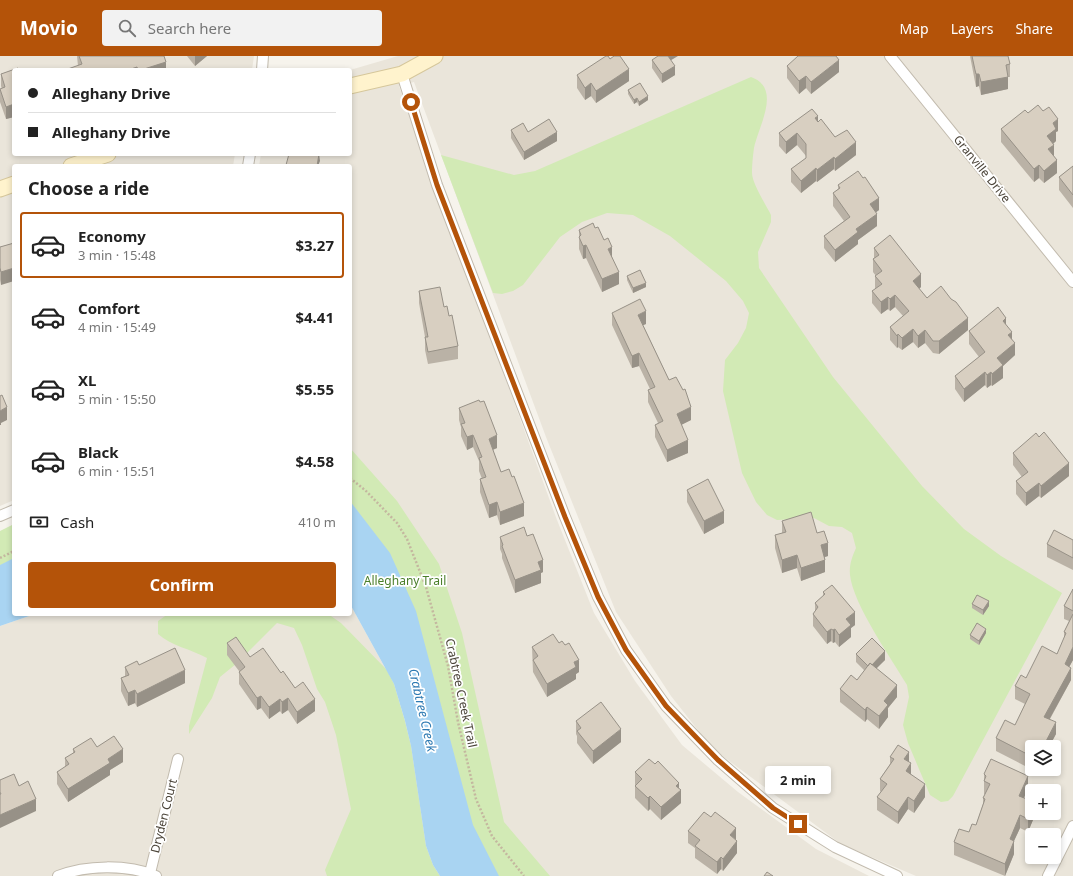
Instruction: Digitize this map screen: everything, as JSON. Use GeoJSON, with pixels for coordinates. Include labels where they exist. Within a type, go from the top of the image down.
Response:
{"type":"FeatureCollection","features":[{"type":"Feature","properties":{"kind":"street"},"geometry":{"type":"LineString","coordinates":[[262,68],[263,56]]}},
{"type":"Feature","properties":{"kind":"street"},"geometry":{"type":"LineString","coordinates":[[352,86],[402,74],[435,56]]}},
{"type":"Feature","properties":{"kind":"street","name":"Granville Drive"},"geometry":{"type":"LineString","coordinates":[[890,56],[1073,282]]}},
{"type":"Feature","properties":{"kind":"street"},"geometry":{"type":"LineString","coordinates":[[402,74],[437,185],[565,517],[598,597],[626,650],[666,706],[718,760],[773,808],[835,847],[897,876]]}},
{"type":"Feature","properties":{"kind":"street"},"geometry":{"type":"LineString","coordinates":[[77,164],[102,156]]}},
{"type":"Feature","properties":{"kind":"street"},"geometry":{"type":"LineString","coordinates":[[0,189],[12,185]]}},
{"type":"Feature","properties":{"kind":"street"},"geometry":{"type":"LineString","coordinates":[[0,516],[12,511]]}},
{"type":"Feature","properties":{"kind":"street","name":"Dryden Court"},"geometry":{"type":"LineString","coordinates":[[153,875],[178,759]]}},
{"type":"Feature","properties":{"kind":"street"},"geometry":{"type":"LineString","coordinates":[[1048,876],[1073,826]]}},
{"type":"Feature","properties":{"kind":"street"},"geometry":{"type":"LineString","coordinates":[[58,876],[73,870],[108,867],[153,875]]}},
{"type":"Feature","properties":{"kind":"path","name":"Crabtree Creek Trail"},"geometry":{"type":"LineString","coordinates":[[352,480],[382,507],[397,523],[408,539],[426,587],[448,666],[458,722],[476,799],[492,836],[524,876]]}},
{"type":"Feature","properties":{"kind":"path"},"geometry":{"type":"LineString","coordinates":[[0,558],[12,552]]}},
{"type":"Feature","properties":{"kind":"shaded area"},"geometry":{"type":"Polygon","coordinates":[[[0,56],[254,56],[252,68],[12,68],[12,156],[235,156],[233,164],[12,164],[12,501],[0,506],[0,56]]]}},
{"type":"Feature","properties":{"kind":"shaded area"},"geometry":{"type":"Polygon","coordinates":[[[398,56],[1073,56],[1073,876],[916,876],[841,844],[713,749],[671,696],[616,612],[546,437],[414,82],[399,86],[557,520],[594,613],[635,681],[682,745],[738,792],[816,849],[869,876],[467,876],[352,567],[352,164],[259,164],[261,156],[352,156],[352,69],[398,56]]]}},
{"type":"Feature","properties":{"kind":"shaded area"},"geometry":{"type":"Polygon","coordinates":[[[352,608],[394,684],[411,746],[426,846],[433,865],[440,876],[0,876],[0,626],[29,616],[352,616],[352,608]]]}},
{"type":"Feature","properties":{"kind":"green space"},"geometry":{"type":"Polygon","coordinates":[[[751,77],[760,82],[765,90],[767,98],[766,108],[754,148],[752,167],[754,182],[771,215],[771,222],[758,252],[759,268],[833,377],[922,486],[964,529],[1001,556],[1062,593],[953,796],[948,801],[941,802],[930,795],[908,743],[903,725],[909,697],[907,685],[874,631],[858,601],[850,575],[852,558],[856,548],[852,533],[842,527],[829,526],[814,518],[777,520],[767,515],[756,502],[742,473],[723,391],[725,360],[738,343],[746,328],[749,313],[743,301],[726,281],[670,236],[633,215],[607,213],[582,222],[560,237],[523,285],[513,291],[502,294],[493,293],[441,155],[514,175],[535,171],[751,77]]]}},
{"type":"Feature","properties":{"kind":"green space","name":"Alleghany Trail"},"geometry":{"type":"Polygon","coordinates":[[[352,450],[397,501],[439,564],[462,633],[504,822],[550,876],[469,876],[400,653],[352,554],[352,450]]]}},
{"type":"Feature","properties":{"kind":"green space"},"geometry":{"type":"Polygon","coordinates":[[[12,525],[12,604],[0,611],[0,531],[12,525]]]}},
{"type":"Feature","properties":{"kind":"green space"},"geometry":{"type":"Polygon","coordinates":[[[165,616],[331,616],[341,623],[387,670],[394,684],[411,746],[426,846],[433,865],[440,876],[327,876],[325,870],[351,809],[336,735],[325,702],[317,689],[302,645],[294,628],[277,623],[236,664],[220,677],[212,698],[189,734],[189,726],[207,658],[163,638],[158,634],[158,621],[165,616]]]}},
{"type":"Feature","properties":{"kind":"water","name":"Crabtree Creek"},"geometry":{"type":"Polygon","coordinates":[[[352,504],[390,553],[416,611],[473,825],[499,876],[440,876],[433,865],[426,846],[411,746],[394,684],[352,608],[352,504]]]}},
{"type":"Feature","properties":{"kind":"water"},"geometry":{"type":"Polygon","coordinates":[[[12,559],[12,616],[29,616],[0,626],[0,565],[12,559]]]}},
{"type":"Feature","properties":{"kind":"building"},"geometry":{"type":"Polygon","coordinates":[[[79,56],[164,56],[166,62],[147,68],[71,68],[82,64],[79,56]]]}},
{"type":"Feature","properties":{"kind":"building"},"geometry":{"type":"Polygon","coordinates":[[[606,56],[610,59],[614,56],[620,56],[629,69],[596,91],[591,83],[585,88],[577,75],[606,56]]]}},
{"type":"Feature","properties":{"kind":"building"},"geometry":{"type":"Polygon","coordinates":[[[658,56],[668,56],[675,66],[662,74],[652,60],[658,56]]]}},
{"type":"Feature","properties":{"kind":"building"},"geometry":{"type":"Polygon","coordinates":[[[798,56],[836,56],[839,60],[811,82],[806,76],[799,81],[787,66],[798,56]]]}},
{"type":"Feature","properties":{"kind":"building"},"geometry":{"type":"Polygon","coordinates":[[[972,56],[1008,56],[1010,64],[1006,65],[1008,77],[981,82],[979,74],[976,74],[972,56]]]}},
{"type":"Feature","properties":{"kind":"building"},"geometry":{"type":"Polygon","coordinates":[[[12,70],[12,105],[6,107],[0,89],[5,87],[1,74],[12,70]]]}},
{"type":"Feature","properties":{"kind":"building"},"geometry":{"type":"Polygon","coordinates":[[[640,83],[648,96],[639,102],[637,98],[634,100],[628,90],[640,83]]]}},
{"type":"Feature","properties":{"kind":"building"},"geometry":{"type":"Polygon","coordinates":[[[1038,105],[1043,111],[1049,107],[1058,119],[1053,123],[1056,129],[1047,136],[1054,145],[1048,149],[1057,160],[1044,171],[1039,165],[1034,169],[1001,129],[1025,110],[1028,113],[1038,105]]]}},
{"type":"Feature","properties":{"kind":"building"},"geometry":{"type":"Polygon","coordinates":[[[812,109],[818,116],[815,118],[818,122],[821,119],[835,137],[847,130],[856,142],[835,159],[834,157],[817,170],[816,168],[801,181],[791,169],[806,158],[806,144],[797,133],[786,142],[779,133],[812,109]]]}},
{"type":"Feature","properties":{"kind":"building"},"geometry":{"type":"Polygon","coordinates":[[[549,119],[557,132],[524,152],[511,130],[523,123],[528,132],[549,119]]]}},
{"type":"Feature","properties":{"kind":"building"},"geometry":{"type":"Polygon","coordinates":[[[288,156],[319,156],[317,164],[286,164],[288,156]]]}},
{"type":"Feature","properties":{"kind":"building"},"geometry":{"type":"Polygon","coordinates":[[[1073,166],[1073,195],[1059,177],[1073,166]]]}},
{"type":"Feature","properties":{"kind":"building"},"geometry":{"type":"Polygon","coordinates":[[[858,171],[863,178],[865,177],[879,198],[870,204],[877,214],[856,229],[858,232],[835,250],[824,236],[850,217],[833,193],[840,188],[838,185],[858,171]]]}},
{"type":"Feature","properties":{"kind":"building"},"geometry":{"type":"Polygon","coordinates":[[[593,223],[595,228],[598,227],[604,240],[608,238],[612,247],[608,249],[619,272],[602,279],[586,245],[583,246],[579,237],[581,235],[579,230],[593,223]]]}},
{"type":"Feature","properties":{"kind":"building"},"geometry":{"type":"Polygon","coordinates":[[[890,235],[921,274],[913,281],[927,298],[941,286],[968,318],[939,341],[933,341],[925,330],[918,336],[913,329],[902,338],[898,334],[897,336],[890,327],[909,311],[895,295],[890,299],[888,297],[881,302],[872,291],[882,284],[875,276],[882,271],[873,259],[879,255],[874,248],[890,235]]]}},
{"type":"Feature","properties":{"kind":"building"},"geometry":{"type":"Polygon","coordinates":[[[12,244],[12,269],[1,272],[0,268],[0,247],[12,244]]]}},
{"type":"Feature","properties":{"kind":"building"},"geometry":{"type":"Polygon","coordinates":[[[640,270],[646,283],[633,288],[627,276],[640,270]]]}},
{"type":"Feature","properties":{"kind":"building"},"geometry":{"type":"Polygon","coordinates":[[[440,287],[444,307],[447,306],[449,316],[452,315],[458,346],[428,352],[425,337],[428,337],[419,291],[440,287]]]}},
{"type":"Feature","properties":{"kind":"building"},"geometry":{"type":"Polygon","coordinates":[[[640,299],[646,311],[638,315],[669,380],[676,377],[683,390],[685,389],[691,407],[677,414],[688,440],[667,450],[655,425],[663,421],[648,390],[655,387],[639,353],[632,356],[612,313],[640,299]]]}},
{"type":"Feature","properties":{"kind":"building"},"geometry":{"type":"Polygon","coordinates":[[[998,307],[1006,318],[1003,321],[1012,332],[1008,335],[1015,343],[997,358],[1003,365],[992,374],[991,372],[987,375],[985,372],[964,389],[955,376],[985,352],[969,331],[998,307]]]}},
{"type":"Feature","properties":{"kind":"building"},"geometry":{"type":"Polygon","coordinates":[[[2,395],[7,407],[0,411],[0,396],[2,395]]]}},
{"type":"Feature","properties":{"kind":"building"},"geometry":{"type":"Polygon","coordinates":[[[479,400],[480,402],[484,401],[497,435],[489,439],[501,472],[509,469],[512,477],[514,476],[524,503],[500,512],[497,502],[489,505],[480,479],[486,477],[479,458],[482,457],[473,435],[467,437],[461,424],[465,423],[459,408],[479,400]]]}},
{"type":"Feature","properties":{"kind":"building"},"geometry":{"type":"Polygon","coordinates":[[[1044,432],[1069,463],[1041,486],[1039,483],[1026,493],[1016,481],[1028,472],[1013,453],[1036,433],[1039,437],[1044,432]]]}},
{"type":"Feature","properties":{"kind":"building"},"geometry":{"type":"Polygon","coordinates":[[[708,479],[724,511],[704,521],[687,490],[708,479]]]}},
{"type":"Feature","properties":{"kind":"building"},"geometry":{"type":"Polygon","coordinates":[[[811,512],[817,533],[824,531],[828,543],[821,545],[825,560],[801,568],[797,555],[782,560],[775,535],[786,532],[782,521],[811,512]]]}},
{"type":"Feature","properties":{"kind":"building"},"geometry":{"type":"Polygon","coordinates":[[[524,527],[527,536],[533,534],[543,560],[538,562],[541,570],[515,580],[500,537],[524,527]]]}},
{"type":"Feature","properties":{"kind":"building"},"geometry":{"type":"Polygon","coordinates":[[[1054,530],[1073,540],[1073,558],[1047,544],[1054,530]]]}},
{"type":"Feature","properties":{"kind":"building"},"geometry":{"type":"Polygon","coordinates":[[[832,585],[855,612],[846,619],[851,625],[839,635],[835,629],[831,629],[827,632],[813,614],[818,607],[815,603],[825,594],[823,592],[832,585]]]}},
{"type":"Feature","properties":{"kind":"building"},"geometry":{"type":"Polygon","coordinates":[[[1073,589],[1073,611],[1064,606],[1073,589]]]}},
{"type":"Feature","properties":{"kind":"building"},"geometry":{"type":"Polygon","coordinates":[[[977,595],[989,601],[983,610],[972,604],[977,595]]]}},
{"type":"Feature","properties":{"kind":"building"},"geometry":{"type":"Polygon","coordinates":[[[1073,614],[1073,647],[1065,664],[1071,668],[1044,717],[1056,722],[1047,740],[1025,740],[1025,753],[996,738],[1005,720],[1015,725],[1030,694],[1015,686],[1021,675],[1026,678],[1042,646],[1057,654],[1066,633],[1064,632],[1073,614]]]}},
{"type":"Feature","properties":{"kind":"building"},"geometry":{"type":"Polygon","coordinates":[[[977,623],[986,629],[979,641],[970,635],[977,623]]]}},
{"type":"Feature","properties":{"kind":"building"},"geometry":{"type":"Polygon","coordinates":[[[553,634],[559,643],[562,641],[565,645],[569,643],[579,660],[574,662],[576,667],[547,684],[533,660],[538,656],[532,647],[553,634]]]}},
{"type":"Feature","properties":{"kind":"building"},"geometry":{"type":"Polygon","coordinates":[[[236,637],[250,657],[263,648],[281,673],[283,671],[295,688],[303,682],[315,699],[297,712],[288,698],[282,702],[280,699],[269,707],[261,696],[257,698],[239,672],[245,667],[227,643],[236,637]]]}},
{"type":"Feature","properties":{"kind":"building"},"geometry":{"type":"Polygon","coordinates":[[[872,638],[885,651],[872,665],[870,663],[868,666],[856,654],[872,638]]]}},
{"type":"Feature","properties":{"kind":"building"},"geometry":{"type":"Polygon","coordinates":[[[175,648],[185,670],[137,694],[135,690],[128,693],[121,678],[129,675],[125,667],[137,661],[139,665],[175,648]]]}},
{"type":"Feature","properties":{"kind":"building"},"geometry":{"type":"Polygon","coordinates":[[[870,663],[897,685],[884,701],[888,705],[879,716],[867,707],[865,710],[840,689],[851,675],[857,680],[870,663]]]}},
{"type":"Feature","properties":{"kind":"building"},"geometry":{"type":"Polygon","coordinates":[[[601,702],[621,729],[593,751],[577,731],[581,728],[576,721],[601,702]]]}},
{"type":"Feature","properties":{"kind":"building"},"geometry":{"type":"Polygon","coordinates":[[[114,736],[123,749],[108,759],[110,763],[68,789],[57,772],[69,764],[65,758],[75,752],[73,749],[91,738],[97,747],[114,736]]]}},
{"type":"Feature","properties":{"kind":"building"},"geometry":{"type":"Polygon","coordinates":[[[898,745],[909,752],[904,759],[911,763],[906,771],[925,784],[914,801],[908,797],[898,812],[877,797],[887,784],[880,779],[894,759],[890,757],[898,745]]]}},
{"type":"Feature","properties":{"kind":"building"},"geometry":{"type":"Polygon","coordinates":[[[649,759],[655,764],[658,761],[679,783],[676,786],[681,790],[661,807],[650,796],[648,798],[635,786],[642,779],[635,772],[649,759]]]}},
{"type":"Feature","properties":{"kind":"building"},"geometry":{"type":"Polygon","coordinates":[[[991,759],[1025,775],[1025,776],[1028,776],[1019,796],[1025,798],[1025,818],[1020,815],[1010,839],[1014,841],[1005,864],[954,842],[959,829],[969,832],[972,824],[976,825],[985,799],[983,798],[990,784],[984,781],[986,776],[984,774],[991,759]]]}},
{"type":"Feature","properties":{"kind":"building"},"geometry":{"type":"Polygon","coordinates":[[[14,774],[19,786],[28,781],[36,799],[0,815],[0,780],[14,774]]]}},
{"type":"Feature","properties":{"kind":"building"},"geometry":{"type":"Polygon","coordinates":[[[704,812],[711,817],[715,812],[736,828],[730,835],[737,841],[723,859],[721,857],[717,862],[695,846],[700,840],[688,831],[704,812]]]}},
{"type":"Feature","properties":{"kind":"building"},"geometry":{"type":"Polygon","coordinates":[[[767,872],[773,876],[764,876],[767,872]]]}},
{"type":"Feature","properties":{"kind":"route"},"geometry":{"type":"LineString","coordinates":[[411,102],[437,185],[565,517],[598,597],[626,650],[666,706],[718,760],[773,808],[798,824]]}}]}
